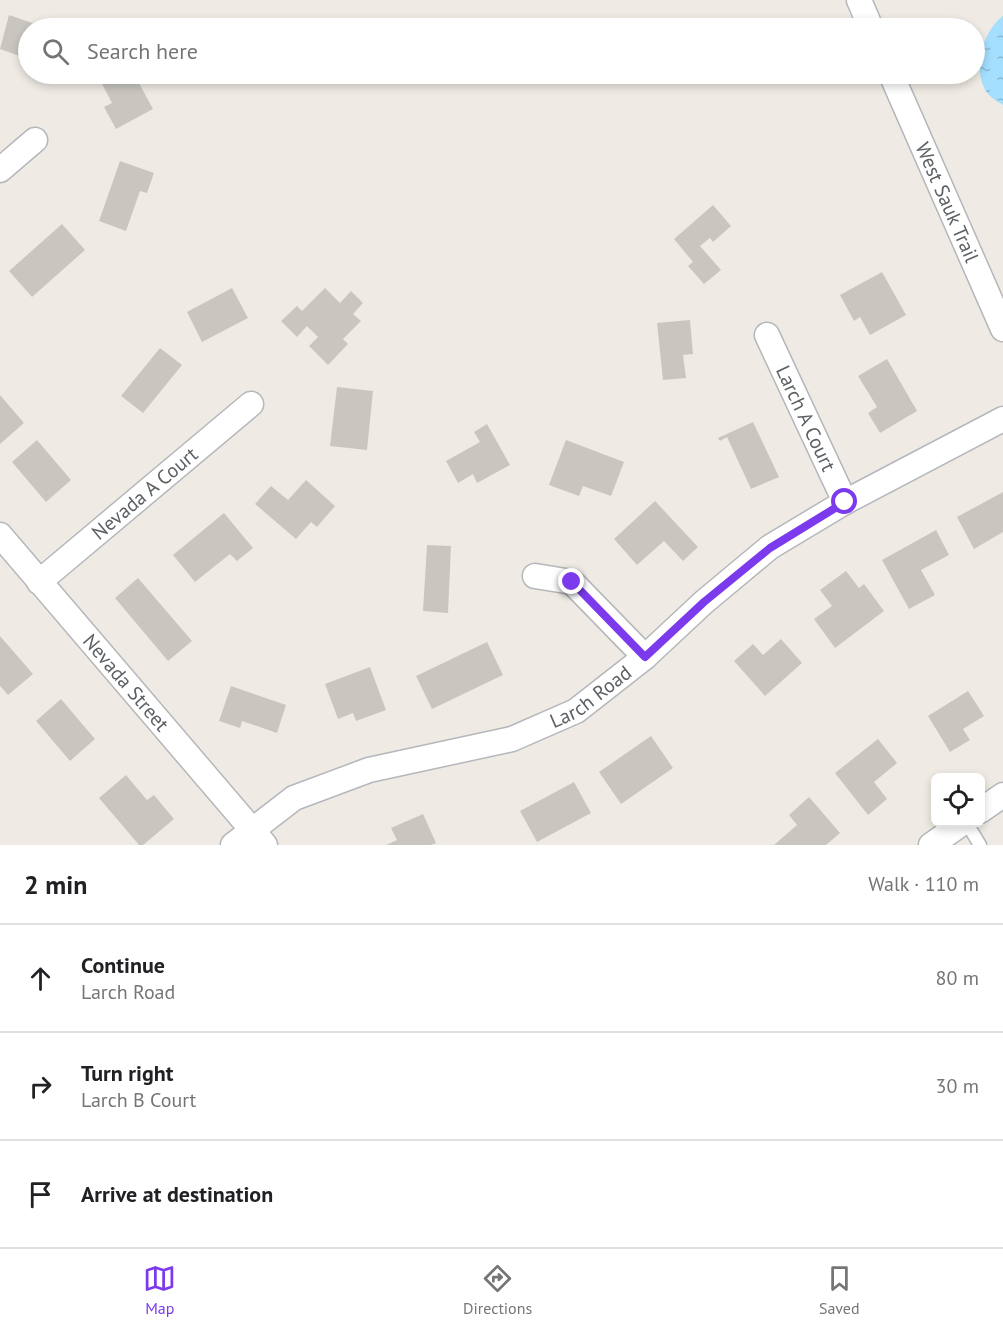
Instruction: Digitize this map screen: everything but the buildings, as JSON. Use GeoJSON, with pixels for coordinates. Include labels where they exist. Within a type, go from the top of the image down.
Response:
{"type":"FeatureCollection","features":[{"type":"Feature","properties":{"kind":"street"},"geometry":{"type":"LineString","coordinates":[[859,0],[867,18]]}},
{"type":"Feature","properties":{"kind":"street","name":"West Sauk Trail"},"geometry":{"type":"LineString","coordinates":[[895,84],[1003,329]]}},
{"type":"Feature","properties":{"kind":"street"},"geometry":{"type":"LineString","coordinates":[[0,170],[35,140]]}},
{"type":"Feature","properties":{"kind":"street","name":"Larch A Court"},"geometry":{"type":"LineString","coordinates":[[767,335],[845,502]]}},
{"type":"Feature","properties":{"kind":"street","name":"Nevada A Court"},"geometry":{"type":"LineString","coordinates":[[39,582],[251,404]]}},
{"type":"Feature","properties":{"kind":"street","name":"Larch Road"},"geometry":{"type":"LineString","coordinates":[[233,845],[259,837],[294,798],[369,770],[512,739],[576,711],[645,657],[704,602],[770,548],[845,502],[1003,418]]}},
{"type":"Feature","properties":{"kind":"street","name":"Nevada Street"},"geometry":{"type":"LineString","coordinates":[[0,535],[259,837]]}},
{"type":"Feature","properties":{"kind":"street"},"geometry":{"type":"LineString","coordinates":[[535,576],[572,582],[645,657]]}},
{"type":"Feature","properties":{"kind":"street"},"geometry":{"type":"LineString","coordinates":[[985,808],[1003,795]]}},
{"type":"Feature","properties":{"kind":"street"},"geometry":{"type":"LineString","coordinates":[[931,845],[958,827]]}},
{"type":"Feature","properties":{"kind":"lane"},"geometry":{"type":"LineString","coordinates":[[968,827],[980,845]]}},
{"type":"Feature","properties":{"kind":"water"},"geometry":{"type":"Polygon","coordinates":[[[1003,16],[1003,105],[986,92],[983,84],[985,84],[985,41],[996,22],[1003,16]]]}},
{"type":"Feature","properties":{"kind":"route"},"geometry":{"type":"LineString","coordinates":[[572,582],[645,657],[704,602],[770,548],[845,502]]}}]}
